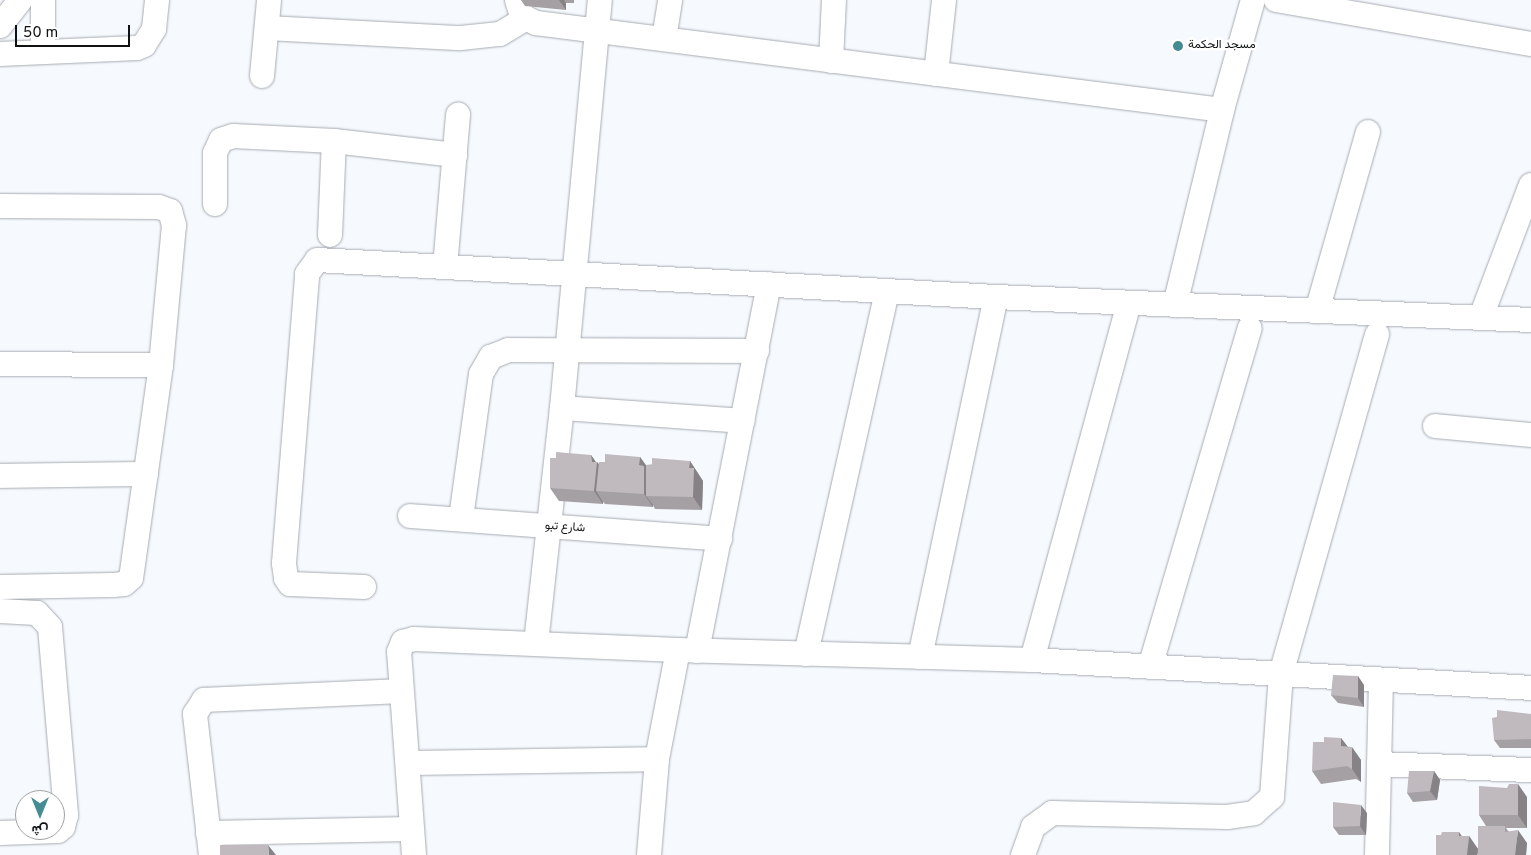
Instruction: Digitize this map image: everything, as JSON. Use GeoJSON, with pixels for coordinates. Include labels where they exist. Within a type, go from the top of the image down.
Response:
{"type":"FeatureCollection","features":[{"type":"Feature","properties":{"kind":"street"},"geometry":{"type":"LineString","coordinates":[[0,26],[20,0]]}},
{"type":"Feature","properties":{"kind":"street"},"geometry":{"type":"LineString","coordinates":[[43,0],[43,52]]}},
{"type":"Feature","properties":{"kind":"street"},"geometry":{"type":"LineString","coordinates":[[0,54],[137,48],[144,45],[154,29],[157,0]]}},
{"type":"Feature","properties":{"kind":"street"},"geometry":{"type":"LineString","coordinates":[[262,76],[269,0]]}},
{"type":"Feature","properties":{"kind":"street"},"geometry":{"type":"LineString","coordinates":[[536,643],[568,350],[600,0]]}},
{"type":"Feature","properties":{"kind":"street"},"geometry":{"type":"LineString","coordinates":[[664,39],[670,0]]}},
{"type":"Feature","properties":{"kind":"street"},"geometry":{"type":"LineString","coordinates":[[831,61],[834,0]]}},
{"type":"Feature","properties":{"kind":"street"},"geometry":{"type":"LineString","coordinates":[[936,74],[944,0]]}},
{"type":"Feature","properties":{"kind":"street"},"geometry":{"type":"LineString","coordinates":[[1175,305],[1222,110],[1253,0]]}},
{"type":"Feature","properties":{"kind":"street"},"geometry":{"type":"LineString","coordinates":[[1276,0],[1531,44]]}},
{"type":"Feature","properties":{"kind":"street"},"geometry":{"type":"LineString","coordinates":[[266,28],[461,38],[500,34],[521,10],[598,31],[1222,110]]}},
{"type":"Feature","properties":{"kind":"street"},"geometry":{"type":"LineString","coordinates":[[445,267],[458,115]]}},
{"type":"Feature","properties":{"kind":"street"},"geometry":{"type":"LineString","coordinates":[[1317,311],[1368,132]]}},
{"type":"Feature","properties":{"kind":"street"},"geometry":{"type":"LineString","coordinates":[[216,204],[215,153],[221,140],[234,136],[334,141],[454,155]]}},
{"type":"Feature","properties":{"kind":"street"},"geometry":{"type":"LineString","coordinates":[[330,235],[334,141]]}},
{"type":"Feature","properties":{"kind":"street"},"geometry":{"type":"LineString","coordinates":[[1481,317],[1531,185]]}},
{"type":"Feature","properties":{"kind":"street"},"geometry":{"type":"LineString","coordinates":[[0,206],[159,207],[170,211],[174,226],[161,365],[134,568],[131,578],[124,584],[0,587]]}},
{"type":"Feature","properties":{"kind":"street"},"geometry":{"type":"LineString","coordinates":[[364,587],[290,584],[286,578],[284,563],[307,274],[317,260],[574,276],[770,284],[996,297],[1531,320]]}},
{"type":"Feature","properties":{"kind":"street"},"geometry":{"type":"LineString","coordinates":[[649,855],[656,760],[720,539],[770,284]]}},
{"type":"Feature","properties":{"kind":"street"},"geometry":{"type":"LineString","coordinates":[[806,654],[887,291]]}},
{"type":"Feature","properties":{"kind":"street"},"geometry":{"type":"LineString","coordinates":[[920,657],[996,297]]}},
{"type":"Feature","properties":{"kind":"street"},"geometry":{"type":"LineString","coordinates":[[1032,660],[1129,302]]}},
{"type":"Feature","properties":{"kind":"street"},"geometry":{"type":"LineString","coordinates":[[1150,666],[1250,328]]}},
{"type":"Feature","properties":{"kind":"street"},"geometry":{"type":"LineString","coordinates":[[1023,855],[1033,827],[1052,813],[1227,817],[1254,813],[1272,797],[1281,674],[1377,334]]}},
{"type":"Feature","properties":{"kind":"street"},"geometry":{"type":"LineString","coordinates":[[461,518],[481,374],[491,357],[508,350],[756,351]]}},
{"type":"Feature","properties":{"kind":"street"},"geometry":{"type":"LineString","coordinates":[[0,364],[161,365]]}},
{"type":"Feature","properties":{"kind":"street"},"geometry":{"type":"LineString","coordinates":[[562,408],[743,421]]}},
{"type":"Feature","properties":{"kind":"street"},"geometry":{"type":"LineString","coordinates":[[1435,426],[1531,435]]}},
{"type":"Feature","properties":{"kind":"street"},"geometry":{"type":"LineString","coordinates":[[0,476],[146,474]]}},
{"type":"Feature","properties":{"kind":"street","name":"شارع تبو"},"geometry":{"type":"LineString","coordinates":[[410,516],[461,518],[550,527],[720,539]]}},
{"type":"Feature","properties":{"kind":"street"},"geometry":{"type":"LineString","coordinates":[[0,611],[38,613],[50,627],[66,814],[63,827],[58,831],[0,833]]}},
{"type":"Feature","properties":{"kind":"street"},"geometry":{"type":"LineString","coordinates":[[414,855],[399,652],[403,642],[414,639],[687,650],[1032,660],[1531,688]]}},
{"type":"Feature","properties":{"kind":"street"},"geometry":{"type":"LineString","coordinates":[[1377,855],[1381,680]]}},
{"type":"Feature","properties":{"kind":"street"},"geometry":{"type":"LineString","coordinates":[[401,691],[204,700],[195,714],[210,844],[411,829]]}},
{"type":"Feature","properties":{"kind":"street"},"geometry":{"type":"LineString","coordinates":[[408,763],[656,760]]}},
{"type":"Feature","properties":{"kind":"street"},"geometry":{"type":"LineString","coordinates":[[1380,764],[1531,770]]}},
{"type":"Feature","properties":{"kind":"building"},"geometry":{"type":"Polygon","coordinates":[[[556,452],[591,455],[592,462],[597,462],[594,491],[550,488],[550,458],[556,458],[556,452]]]}},
{"type":"Feature","properties":{"kind":"building"},"geometry":{"type":"Polygon","coordinates":[[[605,454],[640,457],[639,465],[644,466],[644,494],[596,491],[599,462],[605,462],[605,454]]]}},
{"type":"Feature","properties":{"kind":"building"},"geometry":{"type":"Polygon","coordinates":[[[652,458],[690,461],[689,468],[694,468],[693,497],[646,496],[646,465],[652,465],[652,458]]]}},
{"type":"Feature","properties":{"kind":"building"},"geometry":{"type":"Polygon","coordinates":[[[1333,675],[1358,676],[1358,698],[1331,695],[1333,675]]]}},
{"type":"Feature","properties":{"kind":"building"},"geometry":{"type":"Polygon","coordinates":[[[1497,710],[1531,714],[1531,739],[1494,740],[1492,718],[1497,717],[1497,710]]]}},
{"type":"Feature","properties":{"kind":"building"},"geometry":{"type":"Polygon","coordinates":[[[1324,737],[1341,738],[1341,746],[1352,747],[1352,769],[1347,766],[1312,771],[1313,742],[1324,742],[1324,737]]]}},
{"type":"Feature","properties":{"kind":"building"},"geometry":{"type":"Polygon","coordinates":[[[1409,771],[1434,771],[1430,791],[1407,793],[1409,771]]]}},
{"type":"Feature","properties":{"kind":"building"},"geometry":{"type":"Polygon","coordinates":[[[1509,784],[1518,784],[1518,815],[1479,815],[1479,786],[1507,788],[1509,784]]]}},
{"type":"Feature","properties":{"kind":"building"},"geometry":{"type":"Polygon","coordinates":[[[1333,802],[1361,805],[1360,826],[1333,827],[1333,802]]]}},
{"type":"Feature","properties":{"kind":"building"},"geometry":{"type":"Polygon","coordinates":[[[1478,826],[1505,826],[1505,832],[1518,830],[1515,855],[1478,855],[1478,826]]]}},
{"type":"Feature","properties":{"kind":"building"},"geometry":{"type":"Polygon","coordinates":[[[1442,832],[1459,832],[1459,836],[1469,836],[1467,855],[1436,855],[1436,835],[1441,835],[1442,832]]]}},
{"type":"Feature","properties":{"kind":"building"},"geometry":{"type":"Polygon","coordinates":[[[220,845],[268,845],[269,855],[220,855],[220,845]]]}},
{"type":"Feature","properties":{"kind":"place","name":"مسجد الحكمة"},"geometry":{"type":"Point","coordinates":[1178,46]}}]}
